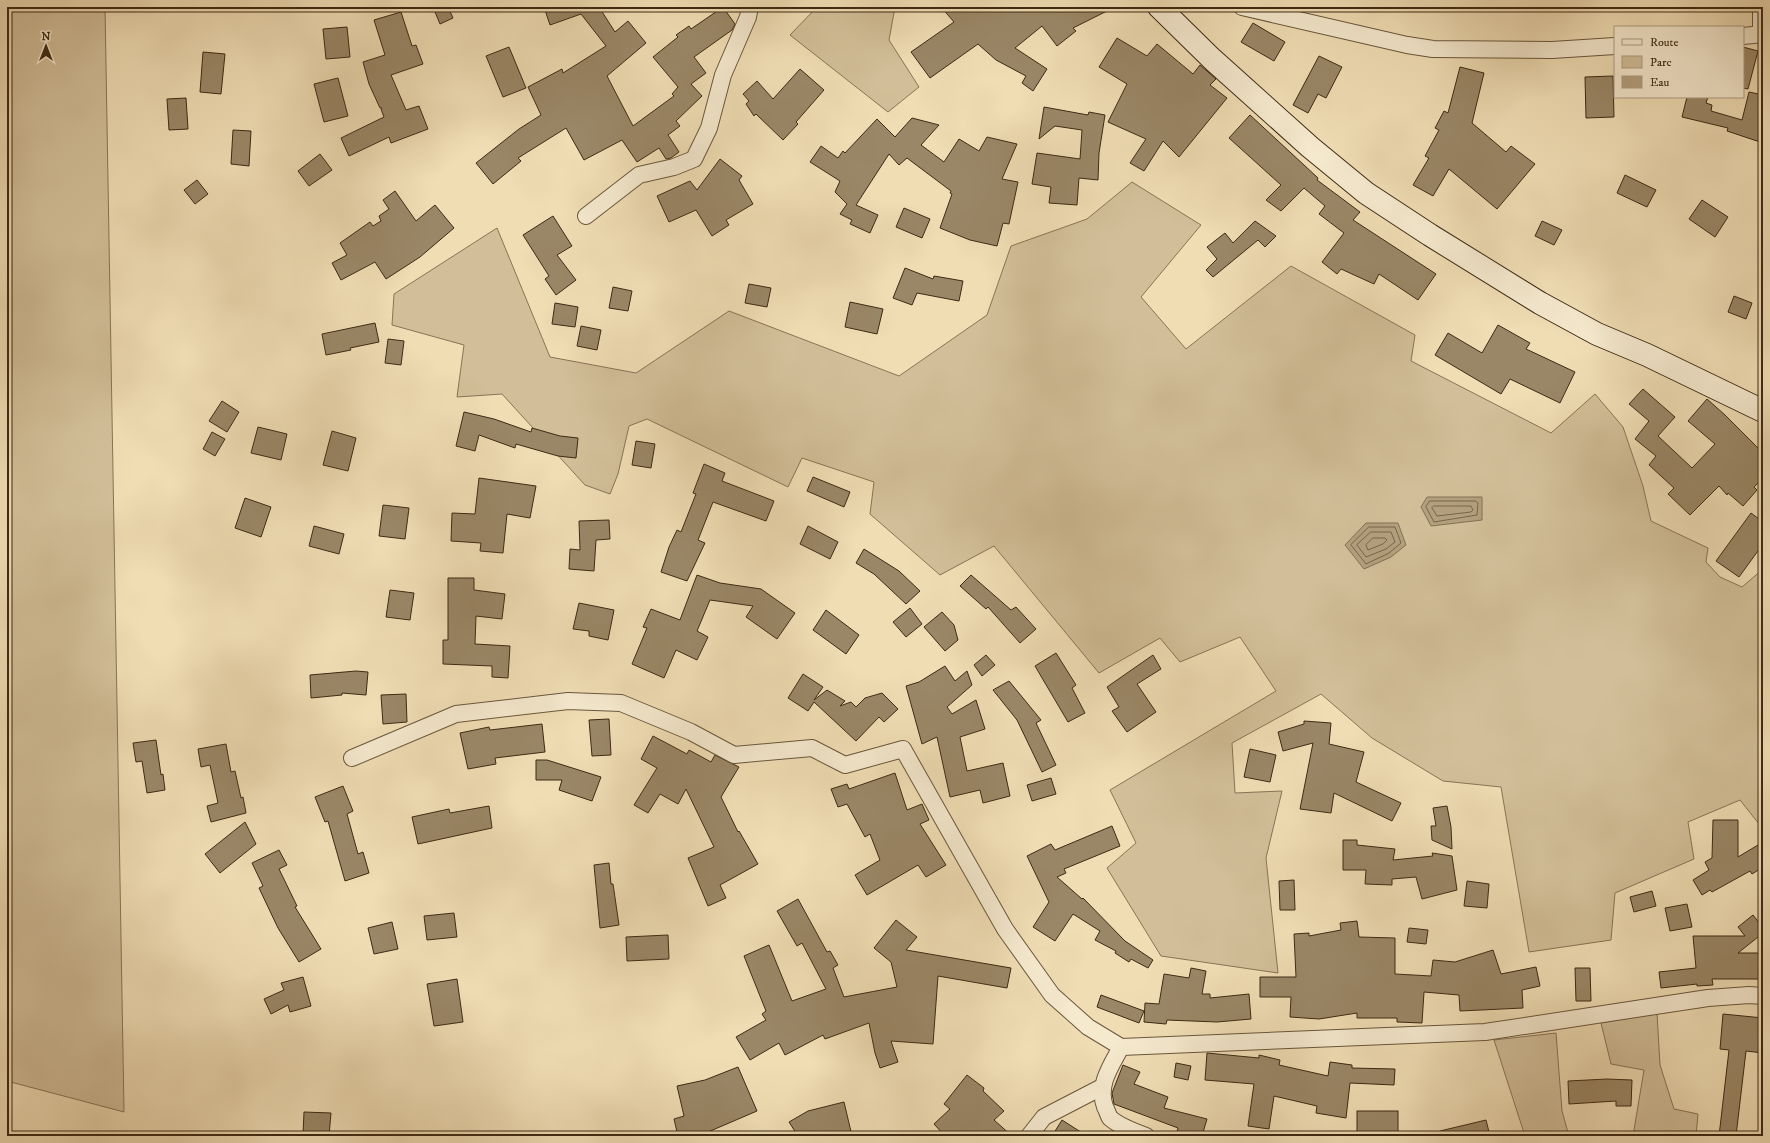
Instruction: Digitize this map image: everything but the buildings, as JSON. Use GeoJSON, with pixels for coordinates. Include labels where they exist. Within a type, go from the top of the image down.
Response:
{"type":"FeatureCollection","features":[{"type":"Feature","properties":{"kind":"main road"},"geometry":{"type":"LineString","coordinates":[[1159,7],[1212,59],[1310,147],[1366,193],[1540,303],[1597,334],[1654,358],[1763,411]]}},
{"type":"Feature","properties":{"kind":"street"},"geometry":{"type":"LineString","coordinates":[[586,216],[639,175],[674,167],[694,158],[708,128],[723,75],[748,17],[750,7]]}},
{"type":"Feature","properties":{"kind":"street"},"geometry":{"type":"LineString","coordinates":[[1242,7],[1392,42],[1434,49],[1552,50],[1614,46]]}},
{"type":"Feature","properties":{"kind":"street"},"geometry":{"type":"LineString","coordinates":[[1744,36],[1762,35],[1761,7]]}},
{"type":"Feature","properties":{"kind":"street"},"geometry":{"type":"LineString","coordinates":[[352,758],[456,714],[568,701],[621,703],[691,732],[734,754],[812,748],[845,765],[903,749],[1005,929],[1052,995],[1088,1027],[1121,1047],[1485,1032],[1708,998],[1749,995],[1763,996]]}},
{"type":"Feature","properties":{"kind":"street"},"geometry":{"type":"LineString","coordinates":[[1121,1047],[1108,1071],[1102,1087],[1102,1099],[1110,1117],[1133,1131],[1146,1136]]}},
{"type":"Feature","properties":{"kind":"street"},"geometry":{"type":"LineString","coordinates":[[1029,1136],[1044,1117],[1102,1087]]}},
{"type":"Feature","properties":{"kind":"green space"},"geometry":{"type":"Polygon","coordinates":[[[7,7],[105,7],[124,1112],[7,1081],[7,7]]]}},
{"type":"Feature","properties":{"kind":"green space"},"geometry":{"type":"Polygon","coordinates":[[[817,7],[895,7],[889,40],[919,87],[888,112],[790,35],[817,7]]]}},
{"type":"Feature","properties":{"kind":"green space"},"geometry":{"type":"Polygon","coordinates":[[[1132,182],[1201,225],[1141,297],[1186,349],[1291,266],[1415,335],[1411,361],[1551,433],[1595,394],[1623,427],[1643,486],[1651,521],[1708,548],[1706,562],[1720,577],[1742,587],[1763,569],[1763,829],[1740,800],[1688,822],[1694,859],[1615,893],[1611,940],[1529,952],[1501,787],[1443,781],[1372,738],[1321,694],[1232,743],[1235,793],[1282,791],[1266,858],[1278,973],[1161,956],[1107,868],[1136,843],[1110,790],[1276,691],[1240,637],[1180,662],[1160,638],[1099,673],[994,546],[940,575],[870,514],[874,482],[802,458],[788,487],[647,419],[629,426],[618,474],[610,494],[585,485],[502,394],[457,397],[464,345],[392,325],[394,294],[497,228],[550,357],[636,373],[729,311],[899,376],[987,315],[1011,246],[1087,219],[1132,182]]]}},
{"type":"Feature","properties":{"kind":"green space"},"geometry":{"type":"Polygon","coordinates":[[[1657,1013],[1660,1065],[1674,1109],[1698,1114],[1696,1136],[1633,1136],[1644,1070],[1611,1064],[1601,1023],[1657,1013]]]}},
{"type":"Feature","properties":{"kind":"green space"},"geometry":{"type":"Polygon","coordinates":[[[1556,1033],[1562,1111],[1569,1136],[1525,1136],[1494,1040],[1556,1033]]]}},
{"type":"Feature","properties":{"kind":"water"},"geometry":{"type":"Polygon","coordinates":[[[1427,497],[1482,497],[1482,520],[1431,526],[1421,507],[1427,497]]]}},
{"type":"Feature","properties":{"kind":"water"},"geometry":{"type":"Polygon","coordinates":[[[1366,523],[1398,523],[1406,545],[1391,557],[1364,569],[1345,545],[1366,523]]]}}]}
